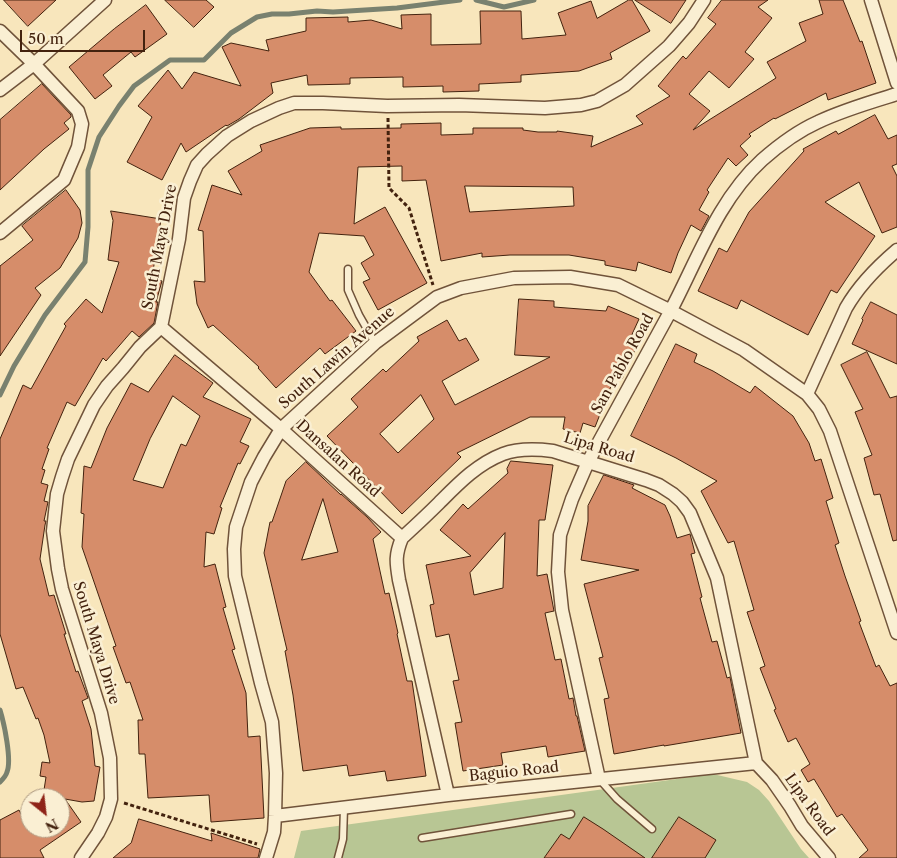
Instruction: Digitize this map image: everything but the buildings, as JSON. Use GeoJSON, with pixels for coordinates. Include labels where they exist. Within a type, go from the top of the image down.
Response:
{"type":"FeatureCollection","features":[{"type":"Feature","properties":{"kind":"street"},"geometry":{"type":"LineString","coordinates":[[0,90],[34,64],[105,0]]}},
{"type":"Feature","properties":{"kind":"street","name":"South Maya Drive"},"geometry":{"type":"LineString","coordinates":[[81,858],[98,833],[112,799],[110,758],[101,713],[62,589],[53,531],[57,494],[68,458],[94,405],[107,386],[140,347],[161,327],[180,239],[184,198],[197,165],[227,136],[251,121],[294,103],[387,106],[564,107],[597,101],[625,85],[662,52],[689,23],[704,0]]}},
{"type":"Feature","properties":{"kind":"street"},"geometry":{"type":"LineString","coordinates":[[872,0],[897,84]]}},
{"type":"Feature","properties":{"kind":"street"},"geometry":{"type":"LineString","coordinates":[[0,31],[78,111],[82,124],[78,147],[64,180],[0,233]]}},
{"type":"Feature","properties":{"kind":"street","name":"San Pablo Road"},"geometry":{"type":"LineString","coordinates":[[599,780],[562,610],[558,572],[560,535],[572,499],[588,462],[671,310],[701,248],[720,215],[742,183],[761,161],[790,138],[817,122],[897,94]]}},
{"type":"Feature","properties":{"kind":"street"},"geometry":{"type":"LineString","coordinates":[[807,394],[853,296],[874,271],[897,250]]}},
{"type":"Feature","properties":{"kind":"street","name":"South Lawin Avenue"},"geometry":{"type":"LineString","coordinates":[[268,853],[274,832],[275,816],[276,773],[272,722],[235,576],[234,549],[236,526],[250,482],[281,429],[375,343],[437,298],[461,288],[514,278],[570,277],[618,285],[671,310],[744,350],[807,394],[819,409],[830,431],[897,633]]}},
{"type":"Feature","properties":{"kind":"street","name":"Dansalan Road"},"geometry":{"type":"LineString","coordinates":[[161,327],[281,429],[402,538]]}},
{"type":"Feature","properties":{"kind":"street","name":"Lipa Road"},"geometry":{"type":"LineString","coordinates":[[402,538],[468,476],[484,463],[504,453],[524,450],[553,451],[646,480],[659,485],[673,494],[690,513],[717,578],[756,763],[772,780],[802,826],[829,858]]}},
{"type":"Feature","properties":{"kind":"street"},"geometry":{"type":"LineString","coordinates":[[402,538],[396,559],[399,580],[448,795]]}},
{"type":"Feature","properties":{"kind":"street","name":"Baguio Road"},"geometry":{"type":"LineString","coordinates":[[275,816],[448,795],[756,763]]}},
{"type":"Feature","properties":{"kind":"lane"},"geometry":{"type":"LineString","coordinates":[[348,268],[348,290],[359,315],[375,343]]}},
{"type":"Feature","properties":{"kind":"lane"},"geometry":{"type":"LineString","coordinates":[[599,780],[617,799],[652,828]]}},
{"type":"Feature","properties":{"kind":"lane"},"geometry":{"type":"LineString","coordinates":[[338,858],[343,840],[344,808]]}},
{"type":"Feature","properties":{"kind":"lane"},"geometry":{"type":"LineString","coordinates":[[422,838],[571,814]]}},
{"type":"Feature","properties":{"kind":"path"},"geometry":{"type":"LineString","coordinates":[[387,106],[389,188],[409,208],[437,298]]}},
{"type":"Feature","properties":{"kind":"path"},"geometry":{"type":"LineString","coordinates":[[112,799],[268,853]]}},
{"type":"Feature","properties":{"kind":"green space"},"geometry":{"type":"Polygon","coordinates":[[[713,774],[747,782],[759,790],[769,801],[809,858],[294,858],[301,831],[713,774]]]}},
{"type":"Feature","properties":{"kind":"waterway"},"geometry":{"type":"LineString","coordinates":[[0,395],[14,366],[45,315],[85,262],[88,227],[88,170],[99,137],[134,86],[170,60],[204,60],[231,33],[257,17],[317,11],[333,12],[397,8],[460,0]]}},
{"type":"Feature","properties":{"kind":"waterway"},"geometry":{"type":"LineString","coordinates":[[476,0],[504,7],[534,0]]}},
{"type":"Feature","properties":{"kind":"waterway"},"geometry":{"type":"LineString","coordinates":[[0,710],[9,759],[7,773],[0,782]]}}]}
